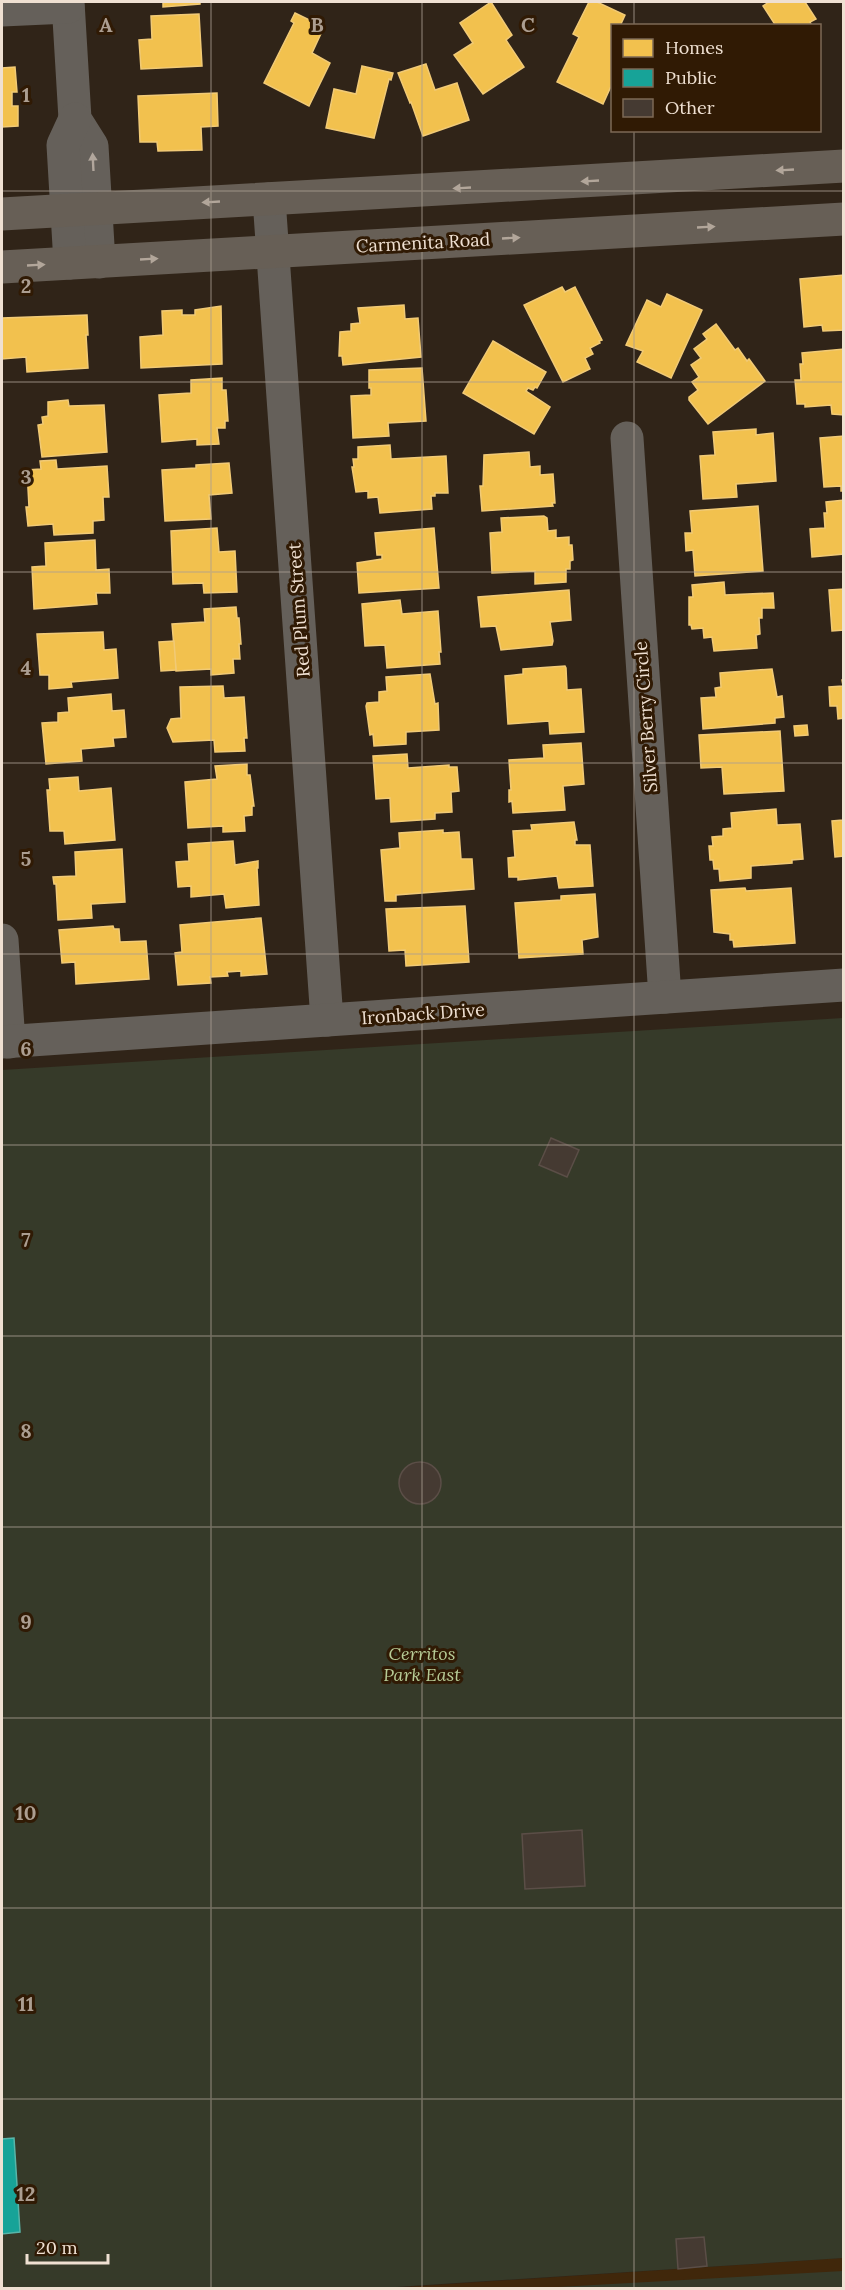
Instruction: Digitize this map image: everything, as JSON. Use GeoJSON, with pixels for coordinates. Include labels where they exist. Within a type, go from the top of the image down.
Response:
{"type":"FeatureCollection","features":[{"type":"Feature","properties":{"kind":"main road"},"geometry":{"type":"LineString","coordinates":[[2,214],[843,166]]}},
{"type":"Feature","properties":{"kind":"main road","name":"Carmenita Road"},"geometry":{"type":"LineString","coordinates":[[2,267],[843,219]]}},
{"type":"Feature","properties":{"kind":"street"},"geometry":{"type":"LineString","coordinates":[[2,10],[68,4],[75,119],[92,146],[81,209],[84,263]]}},
{"type":"Feature","properties":{"kind":"street","name":"Red Plum Street"},"geometry":{"type":"LineString","coordinates":[[270,199],[327,1020]]}},
{"type":"Feature","properties":{"kind":"street","name":"Silver Berry Circle"},"geometry":{"type":"LineString","coordinates":[[627,438],[665,997]]}},
{"type":"Feature","properties":{"kind":"street"},"geometry":{"type":"LineString","coordinates":[[2,940],[5,1042]]}},
{"type":"Feature","properties":{"kind":"street","name":"Ironback Drive"},"geometry":{"type":"LineString","coordinates":[[5,1042],[843,985]]}},
{"type":"Feature","properties":{"kind":"shaded area"},"geometry":{"type":"Polygon","coordinates":[[[843,2258],[843,2288],[405,2287],[843,2258]]]}},
{"type":"Feature","properties":{"kind":"green space","name":"Cerritos Park East"},"geometry":{"type":"Polygon","coordinates":[[[843,1018],[843,2258],[381,2288],[2,2288],[2,1070],[843,1018]]]}},
{"type":"Feature","properties":{"kind":"green space"},"geometry":{"type":"Polygon","coordinates":[[[843,2271],[843,2288],[540,2288],[843,2271]]]}},
{"type":"Feature","properties":{"kind":"building: Homes"},"geometry":{"type":"Polygon","coordinates":[[[163,2],[200,2],[200,4],[163,7],[163,2]]]}},
{"type":"Feature","properties":{"kind":"building: Homes"},"geometry":{"type":"Polygon","coordinates":[[[491,2],[512,35],[506,40],[524,67],[483,94],[454,55],[473,43],[460,23],[491,2]]]}},
{"type":"Feature","properties":{"kind":"building: Homes"},"geometry":{"type":"Polygon","coordinates":[[[589,2],[597,2],[625,15],[621,24],[611,24],[611,86],[603,104],[557,82],[579,37],[573,34],[589,2]]]}},
{"type":"Feature","properties":{"kind":"building: Homes"},"geometry":{"type":"Polygon","coordinates":[[[769,2],[805,2],[816,19],[810,22],[811,24],[775,24],[763,6],[769,2]]]}},
{"type":"Feature","properties":{"kind":"building: Homes"},"geometry":{"type":"Polygon","coordinates":[[[295,13],[324,27],[312,53],[330,63],[309,106],[264,83],[294,23],[291,21],[295,13]]]}},
{"type":"Feature","properties":{"kind":"building: Homes"},"geometry":{"type":"Polygon","coordinates":[[[199,14],[202,66],[141,69],[139,40],[152,39],[151,16],[199,14]]]}},
{"type":"Feature","properties":{"kind":"building: Homes"},"geometry":{"type":"Polygon","coordinates":[[[426,64],[435,90],[457,83],[469,120],[423,136],[398,73],[426,64]]]}},
{"type":"Feature","properties":{"kind":"building: Homes"},"geometry":{"type":"Polygon","coordinates":[[[362,66],[393,73],[391,80],[389,79],[374,138],[326,128],[334,89],[356,94],[362,66]]]}},
{"type":"Feature","properties":{"kind":"building: Homes"},"geometry":{"type":"Polygon","coordinates":[[[15,67],[17,92],[12,92],[12,106],[18,106],[18,126],[2,127],[2,68],[15,67]]]}},
{"type":"Feature","properties":{"kind":"building: Homes"},"geometry":{"type":"Polygon","coordinates":[[[217,93],[218,126],[201,127],[202,150],[158,151],[157,142],[140,142],[138,96],[217,93]]]}},
{"type":"Feature","properties":{"kind":"building: Homes"},"geometry":{"type":"Polygon","coordinates":[[[844,275],[844,330],[823,331],[822,325],[804,327],[800,279],[844,275]]]}},
{"type":"Feature","properties":{"kind":"building: Homes"},"geometry":{"type":"Polygon","coordinates":[[[562,287],[565,292],[575,287],[602,340],[590,348],[593,354],[585,358],[590,369],[563,382],[524,305],[562,287]]]}},
{"type":"Feature","properties":{"kind":"building: Homes"},"geometry":{"type":"Polygon","coordinates":[[[667,294],[702,310],[671,378],[637,362],[643,351],[626,345],[647,300],[661,307],[667,294]]]}},
{"type":"Feature","properties":{"kind":"building: Homes"},"geometry":{"type":"Polygon","coordinates":[[[404,305],[405,319],[418,318],[421,357],[343,365],[342,356],[339,356],[340,332],[351,331],[351,324],[360,323],[358,308],[404,305]]]}},
{"type":"Feature","properties":{"kind":"building: Homes"},"geometry":{"type":"Polygon","coordinates":[[[221,306],[222,364],[141,368],[140,337],[163,335],[162,311],[182,310],[182,315],[195,315],[195,310],[221,306]]]}},
{"type":"Feature","properties":{"kind":"building: Homes"},"geometry":{"type":"Polygon","coordinates":[[[87,315],[88,368],[27,372],[26,357],[2,359],[2,318],[87,315]]]}},
{"type":"Feature","properties":{"kind":"building: Homes"},"geometry":{"type":"Polygon","coordinates":[[[716,324],[735,350],[738,348],[747,361],[749,359],[765,381],[708,424],[689,400],[689,397],[698,390],[692,382],[699,377],[691,365],[701,358],[694,349],[707,339],[703,334],[716,324]]]}},
{"type":"Feature","properties":{"kind":"building: Homes"},"geometry":{"type":"Polygon","coordinates":[[[493,341],[546,372],[537,388],[533,390],[528,388],[526,391],[550,407],[534,434],[463,393],[493,341]]]}},
{"type":"Feature","properties":{"kind":"building: Homes"},"geometry":{"type":"Polygon","coordinates":[[[844,349],[844,415],[832,414],[831,405],[805,407],[805,404],[797,404],[795,380],[801,380],[802,353],[844,349]]]}},
{"type":"Feature","properties":{"kind":"building: Homes"},"geometry":{"type":"Polygon","coordinates":[[[422,368],[426,421],[388,423],[389,436],[353,438],[351,396],[371,395],[369,370],[422,368]]]}},
{"type":"Feature","properties":{"kind":"building: Homes"},"geometry":{"type":"Polygon","coordinates":[[[222,378],[222,390],[226,390],[228,421],[225,421],[225,428],[217,428],[219,444],[197,445],[197,439],[162,442],[159,395],[191,393],[191,380],[222,378]]]}},
{"type":"Feature","properties":{"kind":"building: Homes"},"geometry":{"type":"Polygon","coordinates":[[[68,400],[69,406],[104,405],[107,452],[42,457],[38,425],[43,424],[42,417],[48,416],[48,402],[68,400]]]}},
{"type":"Feature","properties":{"kind":"building: Homes"},"geometry":{"type":"Polygon","coordinates":[[[756,429],[756,435],[773,433],[776,481],[736,484],[737,497],[703,499],[700,456],[715,455],[713,432],[756,429]]]}},
{"type":"Feature","properties":{"kind":"building: Homes"},"geometry":{"type":"Polygon","coordinates":[[[844,436],[844,491],[841,491],[841,486],[824,487],[820,438],[844,436]]]}},
{"type":"Feature","properties":{"kind":"building: Homes"},"geometry":{"type":"Polygon","coordinates":[[[390,445],[391,459],[446,456],[448,493],[435,493],[435,496],[431,496],[432,509],[380,513],[378,497],[368,498],[368,491],[356,492],[352,467],[354,467],[353,459],[358,459],[358,447],[390,445]]]}},
{"type":"Feature","properties":{"kind":"building: Homes"},"geometry":{"type":"Polygon","coordinates":[[[529,452],[530,467],[540,466],[540,475],[553,474],[555,503],[552,503],[553,506],[482,511],[480,486],[483,486],[484,455],[529,452]]]}},
{"type":"Feature","properties":{"kind":"building: Homes"},"geometry":{"type":"Polygon","coordinates":[[[56,460],[57,469],[107,466],[109,497],[103,497],[104,520],[93,521],[93,533],[54,535],[53,524],[28,526],[27,470],[41,469],[40,461],[56,460]]]}},
{"type":"Feature","properties":{"kind":"building: Homes"},"geometry":{"type":"Polygon","coordinates":[[[229,463],[232,493],[209,495],[211,519],[165,521],[162,470],[229,463]]]}},
{"type":"Feature","properties":{"kind":"building: Homes"},"geometry":{"type":"Polygon","coordinates":[[[844,500],[844,554],[812,557],[810,529],[825,528],[826,502],[844,500]]]}},
{"type":"Feature","properties":{"kind":"building: Homes"},"geometry":{"type":"Polygon","coordinates":[[[758,506],[763,571],[695,576],[693,550],[686,551],[685,533],[692,533],[690,511],[758,506]]]}},
{"type":"Feature","properties":{"kind":"building: Homes"},"geometry":{"type":"Polygon","coordinates":[[[544,516],[547,518],[548,531],[556,530],[556,538],[569,537],[569,545],[572,545],[573,560],[570,561],[570,569],[566,569],[566,582],[535,584],[535,571],[492,573],[490,533],[502,532],[501,518],[544,516]]]}},
{"type":"Feature","properties":{"kind":"building: Homes"},"geometry":{"type":"Polygon","coordinates":[[[217,528],[219,552],[235,551],[237,592],[204,593],[203,583],[173,584],[171,531],[217,528]]]}},
{"type":"Feature","properties":{"kind":"building: Homes"},"geometry":{"type":"Polygon","coordinates":[[[434,528],[439,588],[359,593],[357,563],[382,559],[382,555],[377,555],[375,533],[434,528]]]}},
{"type":"Feature","properties":{"kind":"building: Homes"},"geometry":{"type":"Polygon","coordinates":[[[95,540],[96,570],[109,569],[110,593],[96,593],[97,604],[34,609],[32,567],[46,566],[45,543],[95,540]]]}},
{"type":"Feature","properties":{"kind":"building: Homes"},"geometry":{"type":"Polygon","coordinates":[[[724,582],[725,595],[773,593],[774,608],[762,608],[762,618],[759,618],[760,634],[756,635],[757,648],[714,651],[712,637],[704,638],[703,628],[692,629],[689,625],[689,597],[693,597],[692,585],[724,582]]]}},
{"type":"Feature","properties":{"kind":"building: Homes"},"geometry":{"type":"Polygon","coordinates":[[[844,589],[844,630],[832,631],[829,590],[844,589]]]}},
{"type":"Feature","properties":{"kind":"building: Homes"},"geometry":{"type":"Polygon","coordinates":[[[569,590],[571,620],[550,622],[552,645],[501,650],[496,626],[481,627],[478,597],[569,590]]]}},
{"type":"Feature","properties":{"kind":"building: Homes"},"geometry":{"type":"Polygon","coordinates":[[[400,600],[402,614],[438,611],[440,664],[387,668],[385,645],[365,646],[362,604],[400,600]]]}},
{"type":"Feature","properties":{"kind":"building: Homes"},"geometry":{"type":"Polygon","coordinates":[[[236,607],[241,644],[239,644],[240,659],[233,659],[234,673],[211,675],[211,669],[176,671],[172,624],[205,622],[204,609],[236,607]]]}},
{"type":"Feature","properties":{"kind":"building: Homes"},"geometry":{"type":"Polygon","coordinates":[[[103,632],[104,650],[116,649],[118,678],[71,682],[72,687],[49,689],[49,675],[40,675],[37,634],[103,632]]]}},
{"type":"Feature","properties":{"kind":"building: Homes"},"geometry":{"type":"Polygon","coordinates":[[[174,641],[176,670],[161,671],[159,642],[174,641]]]}},
{"type":"Feature","properties":{"kind":"building: Homes"},"geometry":{"type":"Polygon","coordinates":[[[565,666],[567,690],[581,689],[584,732],[550,734],[549,721],[508,724],[505,676],[523,674],[523,669],[565,666]]]}},
{"type":"Feature","properties":{"kind":"building: Homes"},"geometry":{"type":"Polygon","coordinates":[[[772,669],[777,697],[782,696],[784,717],[775,718],[775,723],[703,729],[701,698],[716,697],[715,688],[721,687],[720,673],[772,669]]]}},
{"type":"Feature","properties":{"kind":"building: Homes"},"geometry":{"type":"Polygon","coordinates":[[[430,674],[435,704],[438,703],[439,730],[406,732],[406,744],[374,746],[366,706],[367,703],[379,702],[379,692],[387,691],[386,677],[430,674]]]}},
{"type":"Feature","properties":{"kind":"building: Homes"},"geometry":{"type":"Polygon","coordinates":[[[842,680],[844,680],[844,718],[838,719],[837,706],[830,706],[829,687],[843,686],[842,680]]]}},
{"type":"Feature","properties":{"kind":"building: Homes"},"geometry":{"type":"Polygon","coordinates":[[[223,686],[224,698],[244,697],[247,738],[244,738],[245,751],[215,752],[214,740],[173,742],[167,728],[171,719],[181,718],[180,687],[223,686]]]}},
{"type":"Feature","properties":{"kind":"building: Homes"},"geometry":{"type":"Polygon","coordinates":[[[111,694],[112,711],[124,710],[126,737],[113,738],[114,746],[81,749],[82,761],[46,764],[42,723],[58,722],[58,713],[69,712],[68,698],[111,694]]]}},
{"type":"Feature","properties":{"kind":"building: Homes"},"geometry":{"type":"Polygon","coordinates":[[[807,725],[808,735],[795,736],[794,726],[807,725]]]}},
{"type":"Feature","properties":{"kind":"building: Homes"},"geometry":{"type":"Polygon","coordinates":[[[780,731],[784,791],[724,794],[722,767],[701,768],[699,735],[780,731]]]}},
{"type":"Feature","properties":{"kind":"building: Homes"},"geometry":{"type":"Polygon","coordinates":[[[581,743],[584,784],[563,786],[565,810],[513,813],[512,801],[509,802],[509,790],[511,790],[509,760],[544,758],[543,745],[581,743]]]}},
{"type":"Feature","properties":{"kind":"building: Homes"},"geometry":{"type":"Polygon","coordinates":[[[407,754],[408,768],[449,765],[449,767],[457,767],[459,791],[451,792],[452,812],[435,813],[435,819],[391,822],[390,798],[376,799],[373,756],[407,754]]]}},
{"type":"Feature","properties":{"kind":"building: Homes"},"geometry":{"type":"Polygon","coordinates":[[[247,764],[247,775],[250,775],[254,806],[252,806],[252,815],[244,816],[245,831],[223,832],[223,826],[188,828],[185,782],[217,779],[215,766],[247,764]]]}},
{"type":"Feature","properties":{"kind":"building: Homes"},"geometry":{"type":"Polygon","coordinates":[[[78,777],[79,791],[111,788],[115,840],[65,844],[64,831],[50,831],[47,790],[50,790],[49,779],[78,777]]]}},
{"type":"Feature","properties":{"kind":"building: Homes"},"geometry":{"type":"Polygon","coordinates":[[[776,809],[777,825],[800,824],[803,859],[792,860],[792,863],[751,866],[751,878],[720,881],[719,869],[714,869],[713,860],[710,860],[709,846],[713,846],[712,837],[723,836],[723,829],[732,828],[731,813],[776,809]]]}},
{"type":"Feature","properties":{"kind":"building: Homes"},"geometry":{"type":"Polygon","coordinates":[[[843,818],[844,856],[835,857],[832,821],[843,820],[843,818]]]}},
{"type":"Feature","properties":{"kind":"building: Homes"},"geometry":{"type":"Polygon","coordinates":[[[574,822],[577,840],[575,840],[575,845],[590,845],[593,886],[559,888],[557,876],[518,880],[518,877],[509,877],[508,858],[515,857],[513,831],[532,830],[531,825],[574,822]]]}},
{"type":"Feature","properties":{"kind":"building: Homes"},"geometry":{"type":"Polygon","coordinates":[[[443,830],[443,833],[459,832],[461,859],[472,859],[474,889],[396,895],[396,901],[385,901],[381,850],[400,848],[399,833],[443,830]]]}},
{"type":"Feature","properties":{"kind":"building: Homes"},"geometry":{"type":"Polygon","coordinates":[[[233,841],[235,865],[258,861],[259,905],[226,908],[224,894],[191,897],[191,886],[178,887],[176,862],[189,861],[188,844],[233,841]]]}},
{"type":"Feature","properties":{"kind":"building: Homes"},"geometry":{"type":"Polygon","coordinates":[[[122,849],[125,902],[91,904],[92,918],[58,920],[56,884],[54,884],[53,877],[76,876],[75,852],[122,849]]]}},
{"type":"Feature","properties":{"kind":"building: Homes"},"geometry":{"type":"Polygon","coordinates":[[[745,888],[746,891],[791,888],[795,943],[734,947],[730,934],[714,932],[711,890],[745,888]]]}},
{"type":"Feature","properties":{"kind":"building: Homes"},"geometry":{"type":"Polygon","coordinates":[[[595,894],[598,937],[582,940],[583,954],[519,958],[515,903],[561,900],[561,896],[595,894]]]}},
{"type":"Feature","properties":{"kind":"building: Homes"},"geometry":{"type":"Polygon","coordinates":[[[465,906],[469,962],[406,966],[405,950],[389,951],[386,909],[465,906]]]}},
{"type":"Feature","properties":{"kind":"building: Homes"},"geometry":{"type":"Polygon","coordinates":[[[261,918],[267,974],[241,976],[241,971],[227,972],[228,976],[210,977],[211,983],[178,985],[175,953],[182,952],[180,925],[261,918]]]}},
{"type":"Feature","properties":{"kind":"building: Homes"},"geometry":{"type":"Polygon","coordinates":[[[113,926],[114,929],[119,929],[120,942],[146,941],[149,979],[76,984],[75,962],[62,963],[59,930],[113,926]]]}},
{"type":"Feature","properties":{"kind":"building: Public"},"geometry":{"type":"Polygon","coordinates":[[[14,2138],[20,2232],[2,2234],[2,2139],[14,2138]]]}},
{"type":"Feature","properties":{"kind":"building: Other"},"geometry":{"type":"Polygon","coordinates":[[[551,1138],[579,1150],[567,1177],[539,1165],[551,1138]]]}},
{"type":"Feature","properties":{"kind":"building: Other"},"geometry":{"type":"Polygon","coordinates":[[[420,1462],[435,1468],[441,1483],[435,1498],[420,1504],[405,1498],[399,1483],[405,1468],[420,1462]]]}},
{"type":"Feature","properties":{"kind":"building: Other"},"geometry":{"type":"Polygon","coordinates":[[[582,1830],[585,1886],[525,1889],[522,1834],[582,1830]]]}},
{"type":"Feature","properties":{"kind":"building: Other"},"geometry":{"type":"Polygon","coordinates":[[[704,2237],[707,2266],[678,2269],[676,2239],[704,2237]]]}}]}
